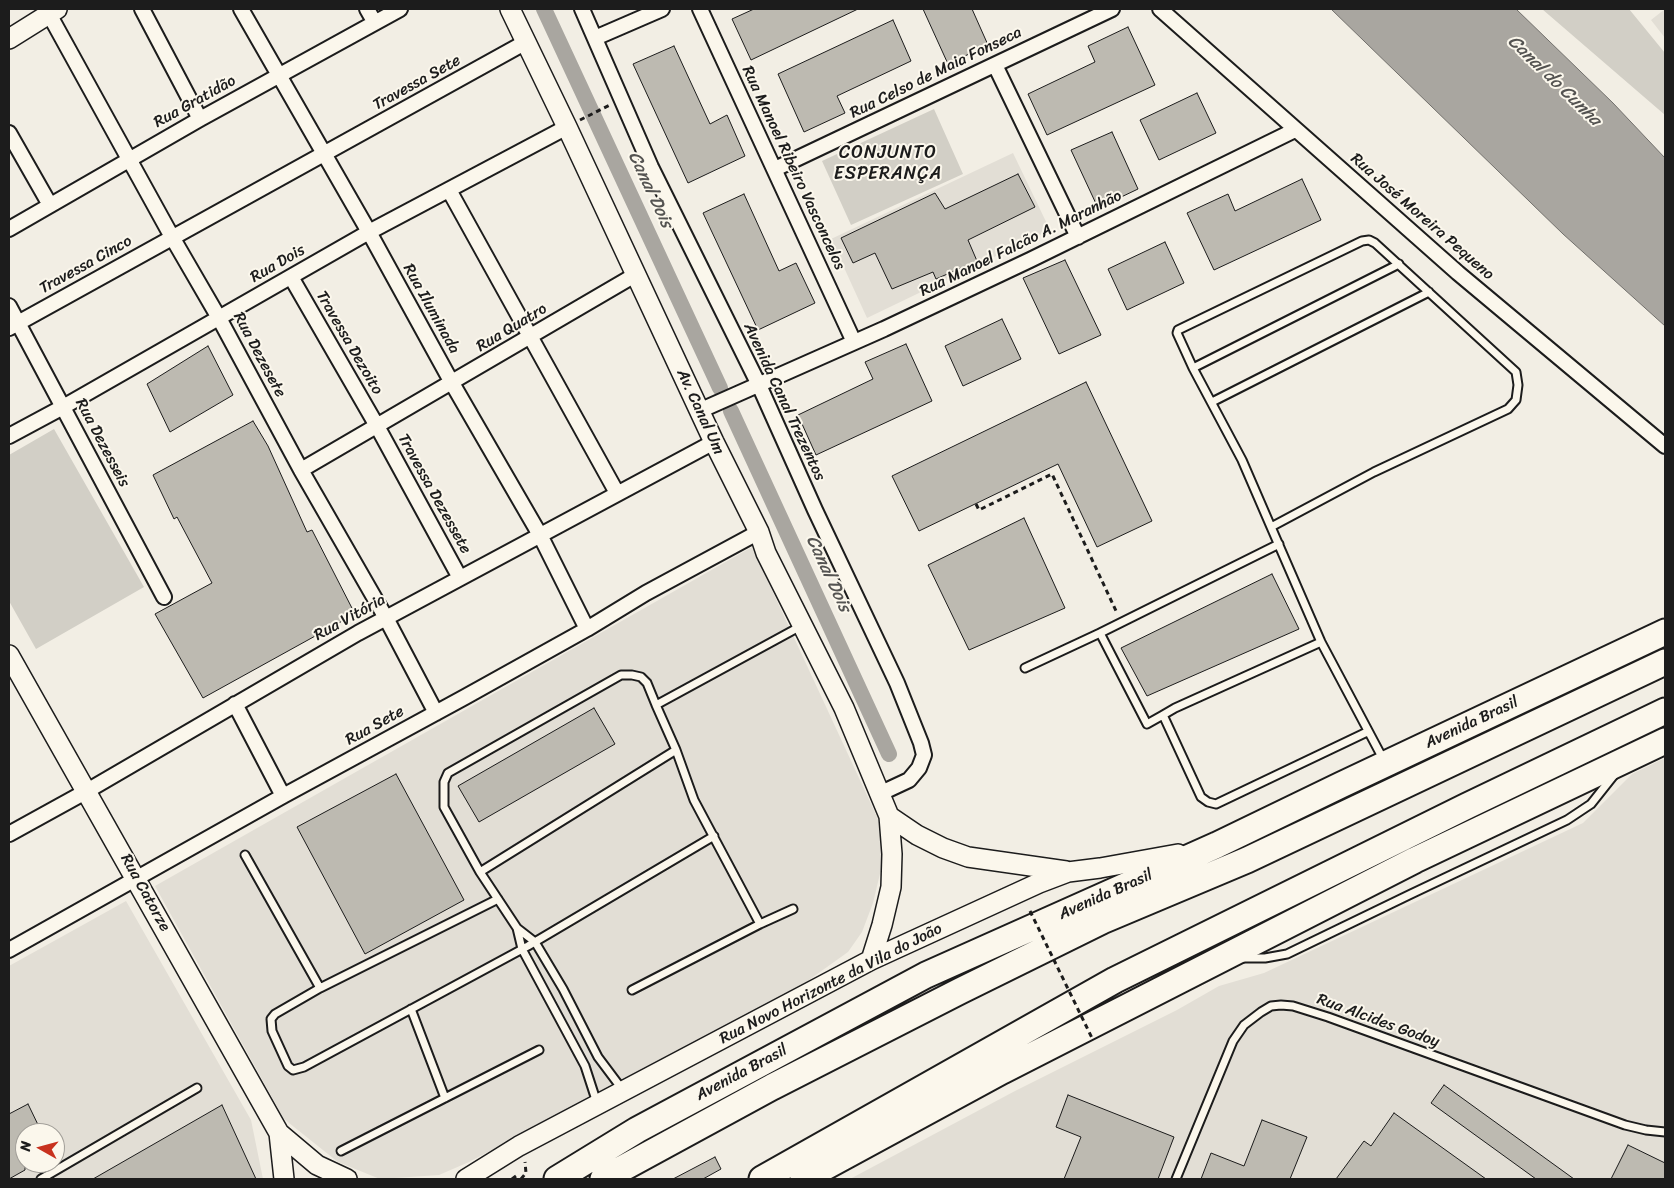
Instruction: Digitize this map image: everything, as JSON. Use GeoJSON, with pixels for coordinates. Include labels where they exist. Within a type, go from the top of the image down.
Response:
{"type":"FeatureCollection","features":[{"type":"Feature","properties":{"kind":"highway","name":"Avenida Brasil"},"geometry":{"type":"LineString","coordinates":[[557,1179],[637,1130],[926,975],[1217,845],[1324,788],[1665,632]]}},
{"type":"Feature","properties":{"kind":"highway","name":"Avenida Brasil"},"geometry":{"type":"LineString","coordinates":[[604,1179],[772,1087],[1102,921],[1247,860],[1665,662]]}},
{"type":"Feature","properties":{"kind":"highway"},"geometry":{"type":"LineString","coordinates":[[762,1179],[1115,980],[1467,806],[1665,711]]}},
{"type":"Feature","properties":{"kind":"highway"},"geometry":{"type":"LineString","coordinates":[[803,1179],[1002,1071],[1415,860],[1665,741]]}},
{"type":"Feature","properties":{"kind":"highway"},"geometry":{"type":"LineString","coordinates":[[637,1130],[772,1087]]}},
{"type":"Feature","properties":{"kind":"street"},"geometry":{"type":"LineString","coordinates":[[142,9],[200,119]]}},
{"type":"Feature","properties":{"kind":"street","name":"Rua Iluminada"},"geometry":{"type":"LineString","coordinates":[[241,9],[369,232],[452,384],[540,535],[587,629]]}},
{"type":"Feature","properties":{"kind":"street"},"geometry":{"type":"LineString","coordinates":[[367,9],[375,23]]}},
{"type":"Feature","properties":{"kind":"street","name":"Rua Gratidão"},"geometry":{"type":"LineString","coordinates":[[9,229],[200,119],[400,9]]}},
{"type":"Feature","properties":{"kind":"street","name":"Av. Canal Um"},"geometry":{"type":"LineString","coordinates":[[510,9],[526,42],[574,123],[635,275],[758,532],[766,553],[844,708],[889,816]]}},
{"type":"Feature","properties":{"kind":"street","name":"Avenida Canal Trezentos"},"geometry":{"type":"LineString","coordinates":[[582,9],[652,167],[759,385],[814,510],[897,683],[921,743],[924,755],[919,768],[909,780],[879,794]]}},
{"type":"Feature","properties":{"kind":"street"},"geometry":{"type":"LineString","coordinates":[[595,38],[662,9]]}},
{"type":"Feature","properties":{"kind":"street","name":"Rua Manoel Ribeiro Vasconcelos"},"geometry":{"type":"LineString","coordinates":[[700,9],[854,342]]}},
{"type":"Feature","properties":{"kind":"street","name":"Rua Celso de Maia Fonseca"},"geometry":{"type":"LineString","coordinates":[[775,169],[1112,9]]}},
{"type":"Feature","properties":{"kind":"street","name":"Rua José Moreira Pequeno"},"geometry":{"type":"LineString","coordinates":[[1160,9],[1458,273],[1665,446]]}},
{"type":"Feature","properties":{"kind":"street"},"geometry":{"type":"LineString","coordinates":[[9,40],[54,11]]}},
{"type":"Feature","properties":{"kind":"street","name":"Rua Dezesete"},"geometry":{"type":"LineString","coordinates":[[54,11],[172,238],[219,318],[301,470],[386,618],[436,714]]}},
{"type":"Feature","properties":{"kind":"street","name":"Travessa Sete"},"geometry":{"type":"LineString","coordinates":[[172,238],[526,42]]}},
{"type":"Feature","properties":{"kind":"street"},"geometry":{"type":"LineString","coordinates":[[995,65],[1078,236]]}},
{"type":"Feature","properties":{"kind":"street","name":"Rua Dois"},"geometry":{"type":"LineString","coordinates":[[9,436],[369,232],[574,123]]}},
{"type":"Feature","properties":{"kind":"street","name":"Rua Manoel Falcão A. Maranhão"},"geometry":{"type":"LineString","coordinates":[[699,411],[901,321],[1295,130]]}},
{"type":"Feature","properties":{"kind":"street"},"geometry":{"type":"LineString","coordinates":[[9,133],[50,205]]}},
{"type":"Feature","properties":{"kind":"street"},"geometry":{"type":"LineString","coordinates":[[449,190],[618,493]]}},
{"type":"Feature","properties":{"kind":"street","name":"Travessa Cinco"},"geometry":{"type":"LineString","coordinates":[[13,325],[172,238]]}},
{"type":"Feature","properties":{"kind":"street","name":"Rua Quatro"},"geometry":{"type":"LineString","coordinates":[[301,470],[452,384],[635,275]]}},
{"type":"Feature","properties":{"kind":"street","name":"Travessa Dezoito"},"geometry":{"type":"LineString","coordinates":[[291,277],[377,426]]}},
{"type":"Feature","properties":{"kind":"street","name":"Rua Dezesseis"},"geometry":{"type":"LineString","coordinates":[[9,306],[13,325],[63,407],[164,597]]}},
{"type":"Feature","properties":{"kind":"street","name":"Travessa Dezessete"},"geometry":{"type":"LineString","coordinates":[[377,426],[460,578]]}},
{"type":"Feature","properties":{"kind":"street","name":"Rua Vitória"},"geometry":{"type":"LineString","coordinates":[[9,834],[386,618],[714,442]]}},
{"type":"Feature","properties":{"kind":"street","name":"Rua Sete"},"geometry":{"type":"LineString","coordinates":[[9,950],[283,796],[436,714],[587,629],[646,593],[758,532]]}},
{"type":"Feature","properties":{"kind":"street","name":"Rua Catorze"},"geometry":{"type":"LineString","coordinates":[[9,655],[137,878],[279,1132],[317,1165],[347,1179]]}},
{"type":"Feature","properties":{"kind":"street"},"geometry":{"type":"LineString","coordinates":[[235,704],[283,796]]}},
{"type":"Feature","properties":{"kind":"street"},"geometry":{"type":"LineString","coordinates":[[889,816],[917,835],[943,848],[968,857],[1068,872]]}},
{"type":"Feature","properties":{"kind":"street"},"geometry":{"type":"LineString","coordinates":[[871,960],[891,887],[892,854],[889,816]]}},
{"type":"Feature","properties":{"kind":"street","name":"Rua Novo Horizonte da Vila do João"},"geometry":{"type":"LineString","coordinates":[[466,1179],[520,1146],[871,960],[1031,887],[1068,872],[1154,859],[1217,845]]}},
{"type":"Feature","properties":{"kind":"street","name":"Rua Catorze"},"geometry":{"type":"LineString","coordinates":[[279,1132],[284,1179]]}},
{"type":"Feature","properties":{"kind":"lane"},"geometry":{"type":"LineString","coordinates":[[1271,527],[1374,472],[1508,409],[1516,400],[1518,386],[1516,372],[1375,243],[1369,240],[1362,241],[1178,330],[1177,334],[1242,460],[1278,544],[1321,642],[1380,756]]}},
{"type":"Feature","properties":{"kind":"lane"},"geometry":{"type":"LineString","coordinates":[[1193,368],[1398,264]]}},
{"type":"Feature","properties":{"kind":"lane"},"geometry":{"type":"LineString","coordinates":[[1212,402],[1429,292]]}},
{"type":"Feature","properties":{"kind":"lane"},"geometry":{"type":"LineString","coordinates":[[1025,668],[1100,633],[1278,544]]}},
{"type":"Feature","properties":{"kind":"lane"},"geometry":{"type":"LineString","coordinates":[[656,704],[802,625]]}},
{"type":"Feature","properties":{"kind":"lane"},"geometry":{"type":"LineString","coordinates":[[1100,633],[1147,724],[1176,708],[1321,642]]}},
{"type":"Feature","properties":{"kind":"lane"},"geometry":{"type":"LineString","coordinates":[[624,1092],[598,1057],[563,989],[535,942],[517,928],[480,872],[444,807],[443,788],[448,773],[622,675],[632,674],[641,677],[647,683],[676,750],[694,800],[760,924]]}},
{"type":"Feature","properties":{"kind":"lane"},"geometry":{"type":"LineString","coordinates":[[1163,715],[1201,796],[1208,802],[1216,804],[1367,732]]}},
{"type":"Feature","properties":{"kind":"lane"},"geometry":{"type":"LineString","coordinates":[[480,872],[676,750]]}},
{"type":"Feature","properties":{"kind":"lane"},"geometry":{"type":"LineString","coordinates":[[1372,760],[1389,752]]}},
{"type":"Feature","properties":{"kind":"lane"},"geometry":{"type":"LineString","coordinates":[[498,899],[320,988],[275,1014],[271,1019],[272,1031],[288,1066],[293,1070],[304,1067],[535,942],[714,836]]}},
{"type":"Feature","properties":{"kind":"lane"},"geometry":{"type":"LineString","coordinates":[[245,855],[320,988]]}},
{"type":"Feature","properties":{"kind":"lane"},"geometry":{"type":"LineString","coordinates":[[632,990],[793,909]]}},
{"type":"Feature","properties":{"kind":"lane"},"geometry":{"type":"LineString","coordinates":[[517,928],[522,949],[585,1066],[598,1106]]}},
{"type":"Feature","properties":{"kind":"lane","name":"Rua Alcides Godoy"},"geometry":{"type":"LineString","coordinates":[[1176,1179],[1233,1041],[1244,1025],[1260,1012],[1271,1006],[1281,1005],[1293,1006],[1320,1014],[1625,1125],[1665,1132]]}},
{"type":"Feature","properties":{"kind":"lane"},"geometry":{"type":"LineString","coordinates":[[410,1009],[445,1098]]}},
{"type":"Feature","properties":{"kind":"lane"},"geometry":{"type":"LineString","coordinates":[[341,1151],[539,1050]]}},
{"type":"Feature","properties":{"kind":"lane"},"geometry":{"type":"LineString","coordinates":[[41,1179],[197,1088]]}},
{"type":"Feature","properties":{"kind":"path"},"geometry":{"type":"LineString","coordinates":[[574,123],[605,108]]}},
{"type":"Feature","properties":{"kind":"path"},"geometry":{"type":"LineString","coordinates":[[976,504],[979,510],[1052,474],[1122,622]]}},
{"type":"Feature","properties":{"kind":"path"},"geometry":{"type":"LineString","coordinates":[[1030,911],[1094,1040]]}},
{"type":"Feature","properties":{"kind":"path"},"geometry":{"type":"LineString","coordinates":[[512,1179],[517,1178]]}},
{"type":"Feature","properties":{"kind":"shaded area"},"geometry":{"type":"Polygon","coordinates":[[[1542,9],[1629,9],[1665,53],[1665,115],[1542,9]]]}},
{"type":"Feature","properties":{"kind":"shaded area"},"geometry":{"type":"Polygon","coordinates":[[[1665,9],[1665,38],[1651,20],[1665,9]]]}},
{"type":"Feature","properties":{"kind":"shaded area"},"geometry":{"type":"Polygon","coordinates":[[[934,109],[963,174],[851,225],[822,161],[934,109]]]}},
{"type":"Feature","properties":{"kind":"shaded area"},"geometry":{"type":"Polygon","coordinates":[[[1013,153],[1050,230],[867,318],[831,239],[1013,153]]]}},
{"type":"Feature","properties":{"kind":"shaded area"},"geometry":{"type":"Polygon","coordinates":[[[54,429],[144,587],[36,649],[9,601],[9,455],[54,429]]]}},
{"type":"Feature","properties":{"kind":"shaded area"},"geometry":{"type":"Polygon","coordinates":[[[752,547],[878,819],[883,861],[873,903],[862,932],[848,952],[799,987],[469,1162],[439,1175],[380,1179],[338,1162],[284,1119],[155,886],[752,547]]]}},
{"type":"Feature","properties":{"kind":"shaded area"},"geometry":{"type":"Polygon","coordinates":[[[1665,758],[1665,1179],[850,1179],[1015,1091],[1177,1010],[1219,986],[1264,973],[1583,823],[1632,774],[1665,758]]]}},
{"type":"Feature","properties":{"kind":"shaded area"},"geometry":{"type":"Polygon","coordinates":[[[126,901],[251,1120],[263,1179],[9,1179],[9,966],[126,901]]]}},
{"type":"Feature","properties":{"kind":"water","name":"Canal do Cunha"},"geometry":{"type":"Polygon","coordinates":[[[1331,9],[1516,9],[1613,103],[1665,158],[1665,326],[1563,234],[1331,9]]]}},
{"type":"Feature","properties":{"kind":"building"},"geometry":{"type":"Polygon","coordinates":[[[754,9],[858,9],[751,60],[732,19],[754,9]]]}},
{"type":"Feature","properties":{"kind":"building"},"geometry":{"type":"Polygon","coordinates":[[[923,9],[972,9],[988,45],[948,64],[923,9]]]}},
{"type":"Feature","properties":{"kind":"building"},"geometry":{"type":"Polygon","coordinates":[[[893,20],[911,61],[837,96],[845,113],[804,132],[778,74],[893,20]]]}},
{"type":"Feature","properties":{"kind":"building"},"geometry":{"type":"Polygon","coordinates":[[[1128,27],[1155,85],[1047,135],[1028,94],[1095,62],[1088,46],[1128,27]]]}},
{"type":"Feature","properties":{"kind":"building"},"geometry":{"type":"Polygon","coordinates":[[[674,46],[710,124],[727,115],[745,156],[688,183],[633,64],[674,46]]]}},
{"type":"Feature","properties":{"kind":"building"},"geometry":{"type":"Polygon","coordinates":[[[1197,93],[1216,133],[1159,160],[1140,120],[1197,93]]]}},
{"type":"Feature","properties":{"kind":"building"},"geometry":{"type":"Polygon","coordinates":[[[1112,132],[1138,189],[1098,208],[1071,150],[1112,132]]]}},
{"type":"Feature","properties":{"kind":"building"},"geometry":{"type":"Polygon","coordinates":[[[1018,174],[1035,207],[968,240],[977,261],[936,279],[933,272],[892,289],[875,253],[853,263],[841,238],[935,193],[945,209],[1018,174]]]}},
{"type":"Feature","properties":{"kind":"building"},"geometry":{"type":"Polygon","coordinates":[[[1302,179],[1321,220],[1214,270],[1187,213],[1228,194],[1235,211],[1302,179]]]}},
{"type":"Feature","properties":{"kind":"building"},"geometry":{"type":"Polygon","coordinates":[[[744,194],[779,271],[796,263],[815,303],[758,330],[703,213],[744,194]]]}},
{"type":"Feature","properties":{"kind":"building"},"geometry":{"type":"Polygon","coordinates":[[[1165,242],[1184,283],[1127,310],[1108,269],[1165,242]]]}},
{"type":"Feature","properties":{"kind":"building"},"geometry":{"type":"Polygon","coordinates":[[[1065,260],[1101,335],[1059,354],[1023,278],[1065,260]]]}},
{"type":"Feature","properties":{"kind":"building"},"geometry":{"type":"Polygon","coordinates":[[[1002,319],[1021,359],[963,386],[945,346],[1002,319]]]}},
{"type":"Feature","properties":{"kind":"building"},"geometry":{"type":"Polygon","coordinates":[[[906,344],[932,401],[816,455],[798,415],[873,379],[865,362],[906,344]]]}},
{"type":"Feature","properties":{"kind":"building"},"geometry":{"type":"Polygon","coordinates":[[[208,346],[233,395],[170,432],[147,384],[208,346]]]}},
{"type":"Feature","properties":{"kind":"building"},"geometry":{"type":"Polygon","coordinates":[[[1086,382],[1152,521],[1097,547],[1058,464],[919,531],[892,476],[1086,382]]]}},
{"type":"Feature","properties":{"kind":"building"},"geometry":{"type":"Polygon","coordinates":[[[253,421],[268,446],[307,532],[312,530],[355,614],[203,698],[155,614],[212,583],[177,517],[174,519],[153,475],[253,421]]]}},
{"type":"Feature","properties":{"kind":"building"},"geometry":{"type":"Polygon","coordinates":[[[1024,518],[1065,608],[969,650],[928,565],[1024,518]]]}},
{"type":"Feature","properties":{"kind":"building"},"geometry":{"type":"Polygon","coordinates":[[[1272,574],[1299,629],[1147,696],[1121,648],[1272,574]]]}},
{"type":"Feature","properties":{"kind":"building"},"geometry":{"type":"Polygon","coordinates":[[[594,708],[615,744],[479,822],[458,786],[594,708]]]}},
{"type":"Feature","properties":{"kind":"building"},"geometry":{"type":"Polygon","coordinates":[[[396,774],[464,900],[365,954],[297,827],[396,774]]]}},
{"type":"Feature","properties":{"kind":"building"},"geometry":{"type":"Polygon","coordinates":[[[1444,1085],[1574,1179],[1536,1179],[1431,1103],[1444,1085]]]}},
{"type":"Feature","properties":{"kind":"building"},"geometry":{"type":"Polygon","coordinates":[[[1068,1095],[1174,1137],[1158,1179],[1064,1179],[1081,1137],[1056,1127],[1068,1095]]]}},
{"type":"Feature","properties":{"kind":"building"},"geometry":{"type":"Polygon","coordinates":[[[28,1104],[37,1123],[15,1123],[15,1173],[20,1173],[9,1179],[9,1114],[28,1104]]]}},
{"type":"Feature","properties":{"kind":"building"},"geometry":{"type":"Polygon","coordinates":[[[222,1105],[256,1179],[93,1179],[222,1105]]]}},
{"type":"Feature","properties":{"kind":"building"},"geometry":{"type":"Polygon","coordinates":[[[1394,1113],[1486,1179],[1336,1179],[1364,1141],[1371,1146],[1394,1113]]]}},
{"type":"Feature","properties":{"kind":"building"},"geometry":{"type":"Polygon","coordinates":[[[1262,1120],[1307,1137],[1290,1179],[1201,1179],[1211,1153],[1244,1166],[1262,1120]]]}},
{"type":"Feature","properties":{"kind":"building"},"geometry":{"type":"Polygon","coordinates":[[[1628,1145],[1665,1163],[1665,1179],[1611,1179],[1628,1145]]]}},
{"type":"Feature","properties":{"kind":"building"},"geometry":{"type":"Polygon","coordinates":[[[715,1157],[721,1169],[703,1179],[673,1179],[715,1157]]]}},
{"type":"Feature","properties":{"kind":"waterway","name":"Canal Dois"},"geometry":{"type":"LineString","coordinates":[[544,9],[720,388]]}},
{"type":"Feature","properties":{"kind":"waterway","name":"Canal Dois"},"geometry":{"type":"LineString","coordinates":[[731,411],[889,754]]}},
{"type":"Feature","properties":{"kind":"district","name":"CONJUNTO ESPERANÇA"},"geometry":{"type":"Point","coordinates":[888,163]}}]}
